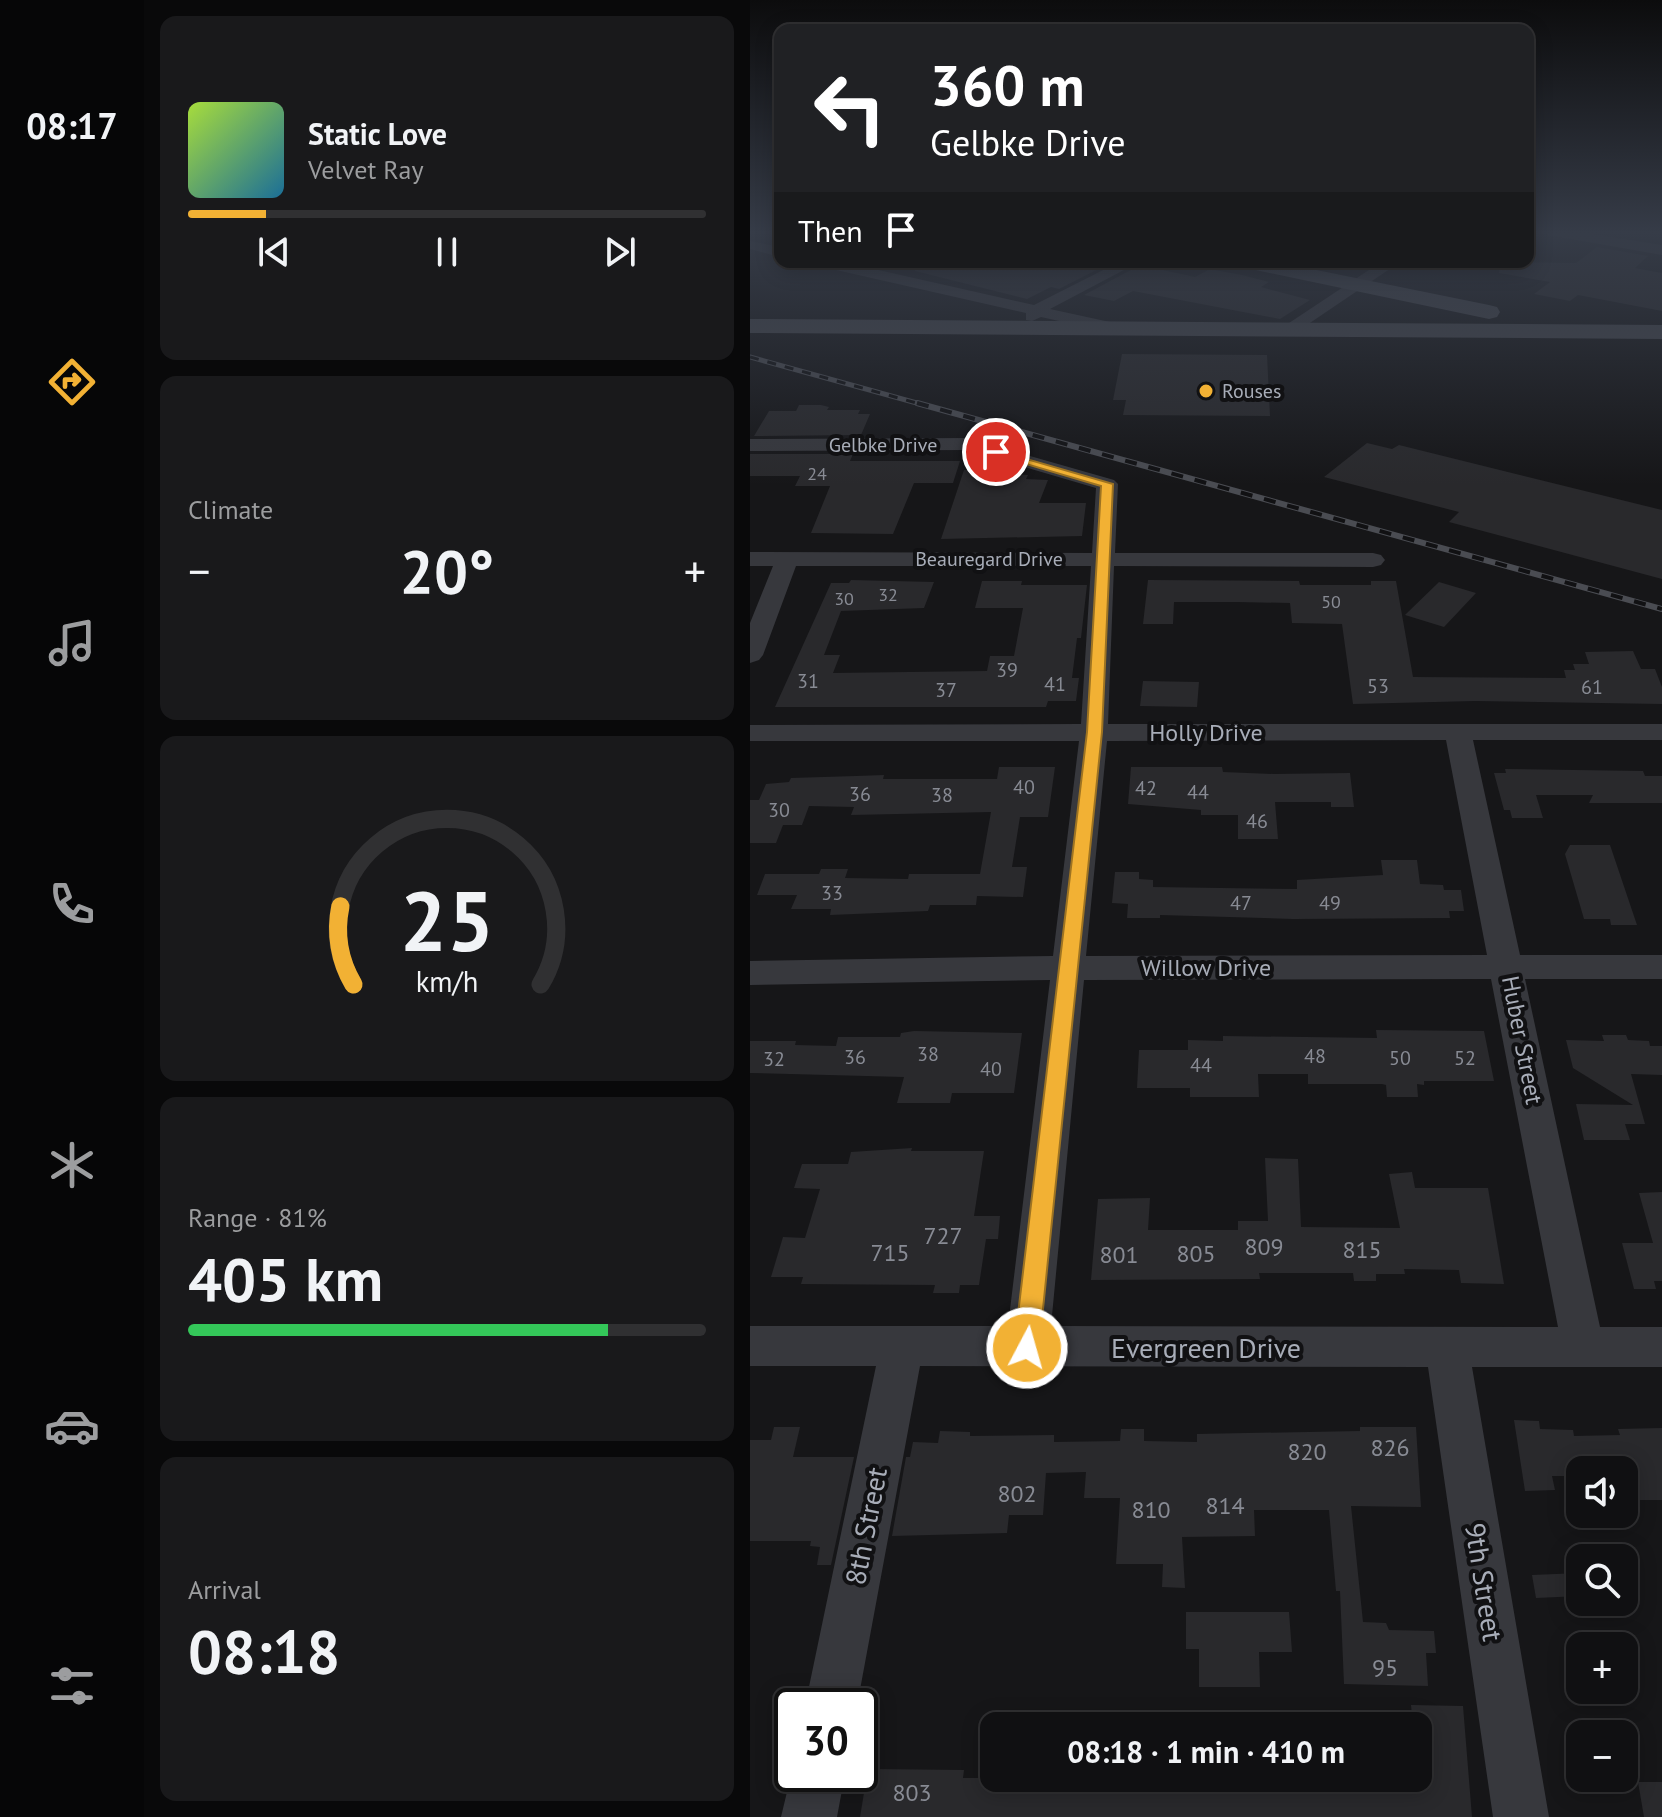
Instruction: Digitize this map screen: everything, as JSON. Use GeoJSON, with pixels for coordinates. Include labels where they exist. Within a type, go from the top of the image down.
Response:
{"type":"FeatureCollection","features":[{"type":"Feature","properties":{"kind":"main road"},"geometry":{"type":"LineString","coordinates":[[1528,316],[1587,332]]}},
{"type":"Feature","properties":{"kind":"main road"},"geometry":{"type":"LineString","coordinates":[[1582,316],[1607,321],[1652,338]]}},
{"type":"Feature","properties":{"kind":"main road"},"geometry":{"type":"LineString","coordinates":[[750,326],[1031,319],[1113,328],[1587,332],[1652,338]]}},
{"type":"Feature","properties":{"kind":"main road"},"geometry":{"type":"LineString","coordinates":[[750,338],[1652,338]]}},
{"type":"Feature","properties":{"kind":"street"},"geometry":{"type":"LineString","coordinates":[[1020,316],[1031,319],[1037,316]]}},
{"type":"Feature","properties":{"kind":"street"},"geometry":{"type":"LineString","coordinates":[[1289,329],[1309,316]]}},
{"type":"Feature","properties":{"kind":"street","name":"Gelbke Drive"},"geometry":{"type":"LineString","coordinates":[[750,445],[967,444],[1107,484],[1105,559]]}},
{"type":"Feature","properties":{"kind":"street","name":"Beauregard Drive"},"geometry":{"type":"LineString","coordinates":[[750,559],[1373,560]]}},
{"type":"Feature","properties":{"kind":"street"},"geometry":{"type":"LineString","coordinates":[[750,655],[787,559]]}},
{"type":"Feature","properties":{"kind":"street"},"geometry":{"type":"LineString","coordinates":[[1027,1348],[1094,732],[1105,559]]}},
{"type":"Feature","properties":{"kind":"street","name":"Holly Drive"},"geometry":{"type":"LineString","coordinates":[[750,733],[1662,732]]}},
{"type":"Feature","properties":{"kind":"street","name":"Huber Street"},"geometry":{"type":"LineString","coordinates":[[1458,733],[1583,1347]]}},
{"type":"Feature","properties":{"kind":"street","name":"Willow Drive"},"geometry":{"type":"LineString","coordinates":[[750,973],[1070,968],[1662,967]]}},
{"type":"Feature","properties":{"kind":"street","name":"Evergreen Drive"},"geometry":{"type":"LineString","coordinates":[[750,1346],[1662,1347]]}},
{"type":"Feature","properties":{"kind":"street","name":"8th Street"},"geometry":{"type":"LineString","coordinates":[[835,1688],[902,1347]]}},
{"type":"Feature","properties":{"kind":"street","name":"9th Street"},"geometry":{"type":"LineString","coordinates":[[1447,1347],[1521,1817]]}},
{"type":"Feature","properties":{"kind":"street"},"geometry":{"type":"LineString","coordinates":[[809,1817],[814,1792]]}},
{"type":"Feature","properties":{"kind":"building","name":"Rouses"},"geometry":{"type":"Polygon","coordinates":[[[1122,354],[1267,355],[1270,416],[1123,415],[1126,400],[1113,400],[1122,354]]]}},
{"type":"Feature","properties":{"kind":"building"},"geometry":{"type":"Polygon","coordinates":[[[799,405],[821,405],[829,407],[827,410],[860,410],[858,414],[870,414],[861,435],[754,436],[769,411],[796,411],[799,405]]]}},
{"type":"Feature","properties":{"kind":"building"},"geometry":{"type":"Polygon","coordinates":[[[1367,443],[1392,449],[1399,445],[1662,510],[1662,579],[1449,522],[1459,512],[1324,477],[1367,443]]]}},
{"type":"Feature","properties":{"kind":"building"},"geometry":{"type":"Polygon","coordinates":[[[750,454],[853,454],[850,461],[960,461],[953,483],[914,483],[893,534],[811,533],[830,486],[795,486],[800,476],[750,476],[750,454]]]}},
{"type":"Feature","properties":{"kind":"building"},"geometry":{"type":"Polygon","coordinates":[[[964,470],[991,470],[990,473],[1028,475],[1026,479],[1048,480],[1039,503],[1086,503],[1082,536],[941,539],[964,470]]]}},
{"type":"Feature","properties":{"kind":"building"},"geometry":{"type":"Polygon","coordinates":[[[851,580],[934,582],[924,608],[841,611],[824,655],[840,655],[833,673],[987,671],[990,656],[1014,656],[1023,608],[975,608],[982,581],[1022,581],[1021,585],[1087,585],[1081,638],[1077,638],[1072,678],[1079,678],[1076,701],[1048,701],[1046,707],[775,707],[831,583],[849,583],[851,580]]]}},
{"type":"Feature","properties":{"kind":"building"},"geometry":{"type":"Polygon","coordinates":[[[1148,580],[1299,581],[1300,585],[1371,585],[1371,581],[1396,581],[1413,677],[1566,678],[1564,670],[1575,670],[1573,664],[1589,664],[1585,652],[1633,651],[1641,669],[1655,669],[1662,687],[1662,704],[1475,701],[1353,704],[1342,624],[1292,623],[1290,603],[1174,602],[1173,624],[1143,624],[1148,580]]]}},
{"type":"Feature","properties":{"kind":"building"},"geometry":{"type":"Polygon","coordinates":[[[1439,582],[1476,593],[1444,627],[1405,615],[1439,582]]]}},
{"type":"Feature","properties":{"kind":"building"},"geometry":{"type":"Polygon","coordinates":[[[1143,681],[1199,682],[1197,707],[1140,706],[1143,681]]]}},
{"type":"Feature","properties":{"kind":"building"},"geometry":{"type":"Polygon","coordinates":[[[999,767],[1055,767],[1048,817],[1020,817],[1012,867],[1027,867],[1023,897],[977,896],[976,905],[930,905],[928,911],[830,915],[831,909],[791,909],[797,895],[757,895],[765,874],[819,874],[821,869],[848,869],[845,878],[908,879],[909,874],[980,874],[991,812],[851,815],[854,807],[809,806],[802,825],[783,825],[776,843],[750,843],[750,800],[759,800],[766,784],[789,782],[791,778],[884,775],[883,779],[997,779],[999,767]]]}},
{"type":"Feature","properties":{"kind":"building"},"geometry":{"type":"Polygon","coordinates":[[[1131,767],[1222,767],[1223,772],[1274,774],[1350,773],[1354,807],[1331,807],[1331,802],[1275,802],[1278,839],[1238,839],[1238,815],[1201,815],[1201,810],[1128,804],[1131,767]]]}},
{"type":"Feature","properties":{"kind":"building"},"geometry":{"type":"Polygon","coordinates":[[[1505,769],[1643,771],[1645,776],[1662,776],[1662,803],[1589,803],[1593,795],[1536,795],[1543,818],[1512,818],[1510,810],[1504,810],[1494,773],[1506,773],[1505,769]]]}},
{"type":"Feature","properties":{"kind":"building"},"geometry":{"type":"Polygon","coordinates":[[[1570,845],[1610,845],[1637,925],[1611,925],[1610,919],[1584,919],[1565,854],[1570,845]]]}},
{"type":"Feature","properties":{"kind":"building"},"geometry":{"type":"Polygon","coordinates":[[[1381,860],[1417,860],[1420,884],[1443,885],[1444,890],[1461,890],[1464,911],[1449,911],[1450,918],[1293,919],[1160,915],[1160,918],[1127,918],[1128,904],[1112,903],[1115,872],[1139,872],[1139,879],[1153,880],[1153,887],[1297,889],[1297,880],[1383,875],[1381,860]]]}},
{"type":"Feature","properties":{"kind":"building"},"geometry":{"type":"Polygon","coordinates":[[[1376,1030],[1484,1031],[1494,1081],[1424,1081],[1424,1085],[1417,1084],[1418,1097],[1387,1097],[1386,1085],[1382,1084],[1308,1084],[1308,1074],[1258,1074],[1259,1097],[1190,1097],[1190,1088],[1137,1088],[1139,1050],[1188,1050],[1188,1040],[1223,1041],[1223,1036],[1377,1038],[1376,1030]]]}},
{"type":"Feature","properties":{"kind":"building"},"geometry":{"type":"Polygon","coordinates":[[[901,1033],[1022,1033],[1014,1093],[952,1093],[950,1103],[897,1103],[904,1077],[750,1073],[750,1041],[796,1041],[795,1045],[836,1046],[838,1037],[900,1037],[901,1033]]]}},
{"type":"Feature","properties":{"kind":"building"},"geometry":{"type":"Polygon","coordinates":[[[1602,1035],[1626,1035],[1628,1040],[1649,1041],[1650,1046],[1662,1046],[1662,1075],[1631,1074],[1645,1124],[1625,1124],[1630,1140],[1584,1140],[1576,1104],[1633,1105],[1573,1068],[1566,1040],[1604,1041],[1602,1035]]]}},
{"type":"Feature","properties":{"kind":"building"},"geometry":{"type":"Polygon","coordinates":[[[912,1148],[911,1151],[984,1151],[974,1216],[1000,1216],[998,1239],[986,1239],[979,1285],[960,1285],[959,1293],[933,1293],[935,1285],[801,1284],[803,1277],[771,1277],[783,1237],[805,1238],[820,1189],[794,1188],[802,1164],[848,1164],[851,1152],[912,1148]]]}},
{"type":"Feature","properties":{"kind":"building"},"geometry":{"type":"Polygon","coordinates":[[[1265,1158],[1298,1159],[1301,1227],[1400,1228],[1389,1174],[1412,1172],[1415,1188],[1488,1188],[1504,1284],[1461,1283],[1459,1270],[1404,1269],[1405,1274],[1376,1274],[1376,1281],[1354,1281],[1353,1273],[1259,1273],[1260,1279],[1091,1280],[1098,1199],[1150,1198],[1148,1230],[1238,1230],[1238,1221],[1268,1221],[1265,1158]]]}},
{"type":"Feature","properties":{"kind":"building"},"geometry":{"type":"Polygon","coordinates":[[[1662,1192],[1662,1281],[1654,1281],[1656,1289],[1634,1289],[1622,1243],[1653,1243],[1639,1193],[1662,1192]]]}},
{"type":"Feature","properties":{"kind":"building"},"geometry":{"type":"Polygon","coordinates":[[[1514,1420],[1539,1421],[1540,1429],[1573,1430],[1574,1436],[1620,1435],[1618,1429],[1662,1428],[1662,1500],[1638,1500],[1638,1456],[1566,1456],[1566,1476],[1552,1476],[1555,1490],[1525,1491],[1514,1420]]]}},
{"type":"Feature","properties":{"kind":"building"},"geometry":{"type":"Polygon","coordinates":[[[774,1427],[800,1427],[793,1457],[854,1457],[831,1565],[817,1565],[820,1547],[810,1546],[811,1541],[750,1541],[750,1440],[771,1440],[774,1427]]]}},
{"type":"Feature","properties":{"kind":"building"},"geometry":{"type":"Polygon","coordinates":[[[1360,1427],[1416,1427],[1421,1507],[1351,1506],[1363,1622],[1386,1623],[1389,1630],[1434,1631],[1436,1653],[1426,1653],[1428,1686],[1344,1684],[1340,1591],[1336,1591],[1329,1510],[1254,1510],[1255,1536],[1182,1537],[1185,1588],[1162,1587],[1163,1564],[1116,1564],[1120,1498],[1084,1498],[1086,1472],[1046,1473],[1043,1515],[1009,1515],[1007,1533],[892,1536],[906,1457],[910,1457],[913,1442],[938,1443],[940,1431],[970,1432],[970,1436],[1054,1435],[1054,1442],[1120,1441],[1121,1429],[1144,1429],[1144,1441],[1197,1442],[1197,1434],[1360,1431],[1360,1427]]]}},
{"type":"Feature","properties":{"kind":"building"},"geometry":{"type":"Polygon","coordinates":[[[1566,1574],[1566,1597],[1536,1598],[1532,1575],[1566,1574]]]}},
{"type":"Feature","properties":{"kind":"building"},"geometry":{"type":"Polygon","coordinates":[[[1186,1612],[1289,1612],[1292,1652],[1259,1652],[1260,1687],[1199,1687],[1199,1649],[1186,1649],[1186,1612]]]}},
{"type":"Feature","properties":{"kind":"building"},"geometry":{"type":"Polygon","coordinates":[[[1411,1705],[1463,1706],[1472,1817],[860,1817],[864,1792],[878,1792],[878,1769],[964,1770],[963,1778],[980,1778],[980,1792],[1432,1792],[1432,1712],[1412,1712],[1411,1705]]]}},
{"type":"Feature","properties":{"kind":"building"},"geometry":{"type":"Polygon","coordinates":[[[1638,1782],[1662,1782],[1662,1817],[1644,1817],[1638,1782]]]}},
{"type":"Feature","properties":{"kind":"railway"},"geometry":{"type":"LineString","coordinates":[[750,357],[924,405]]}},
{"type":"Feature","properties":{"kind":"railway"},"geometry":{"type":"LineString","coordinates":[[917,403],[1662,609]]}},
{"type":"Feature","properties":{"kind":"place","name":"Rouses"},"geometry":{"type":"Point","coordinates":[1206,391]}},
{"type":"Feature","properties":{"kind":"route"},"geometry":{"type":"LineString","coordinates":[[996,452],[1107,484],[1094,732],[1027,1348]]}}]}
